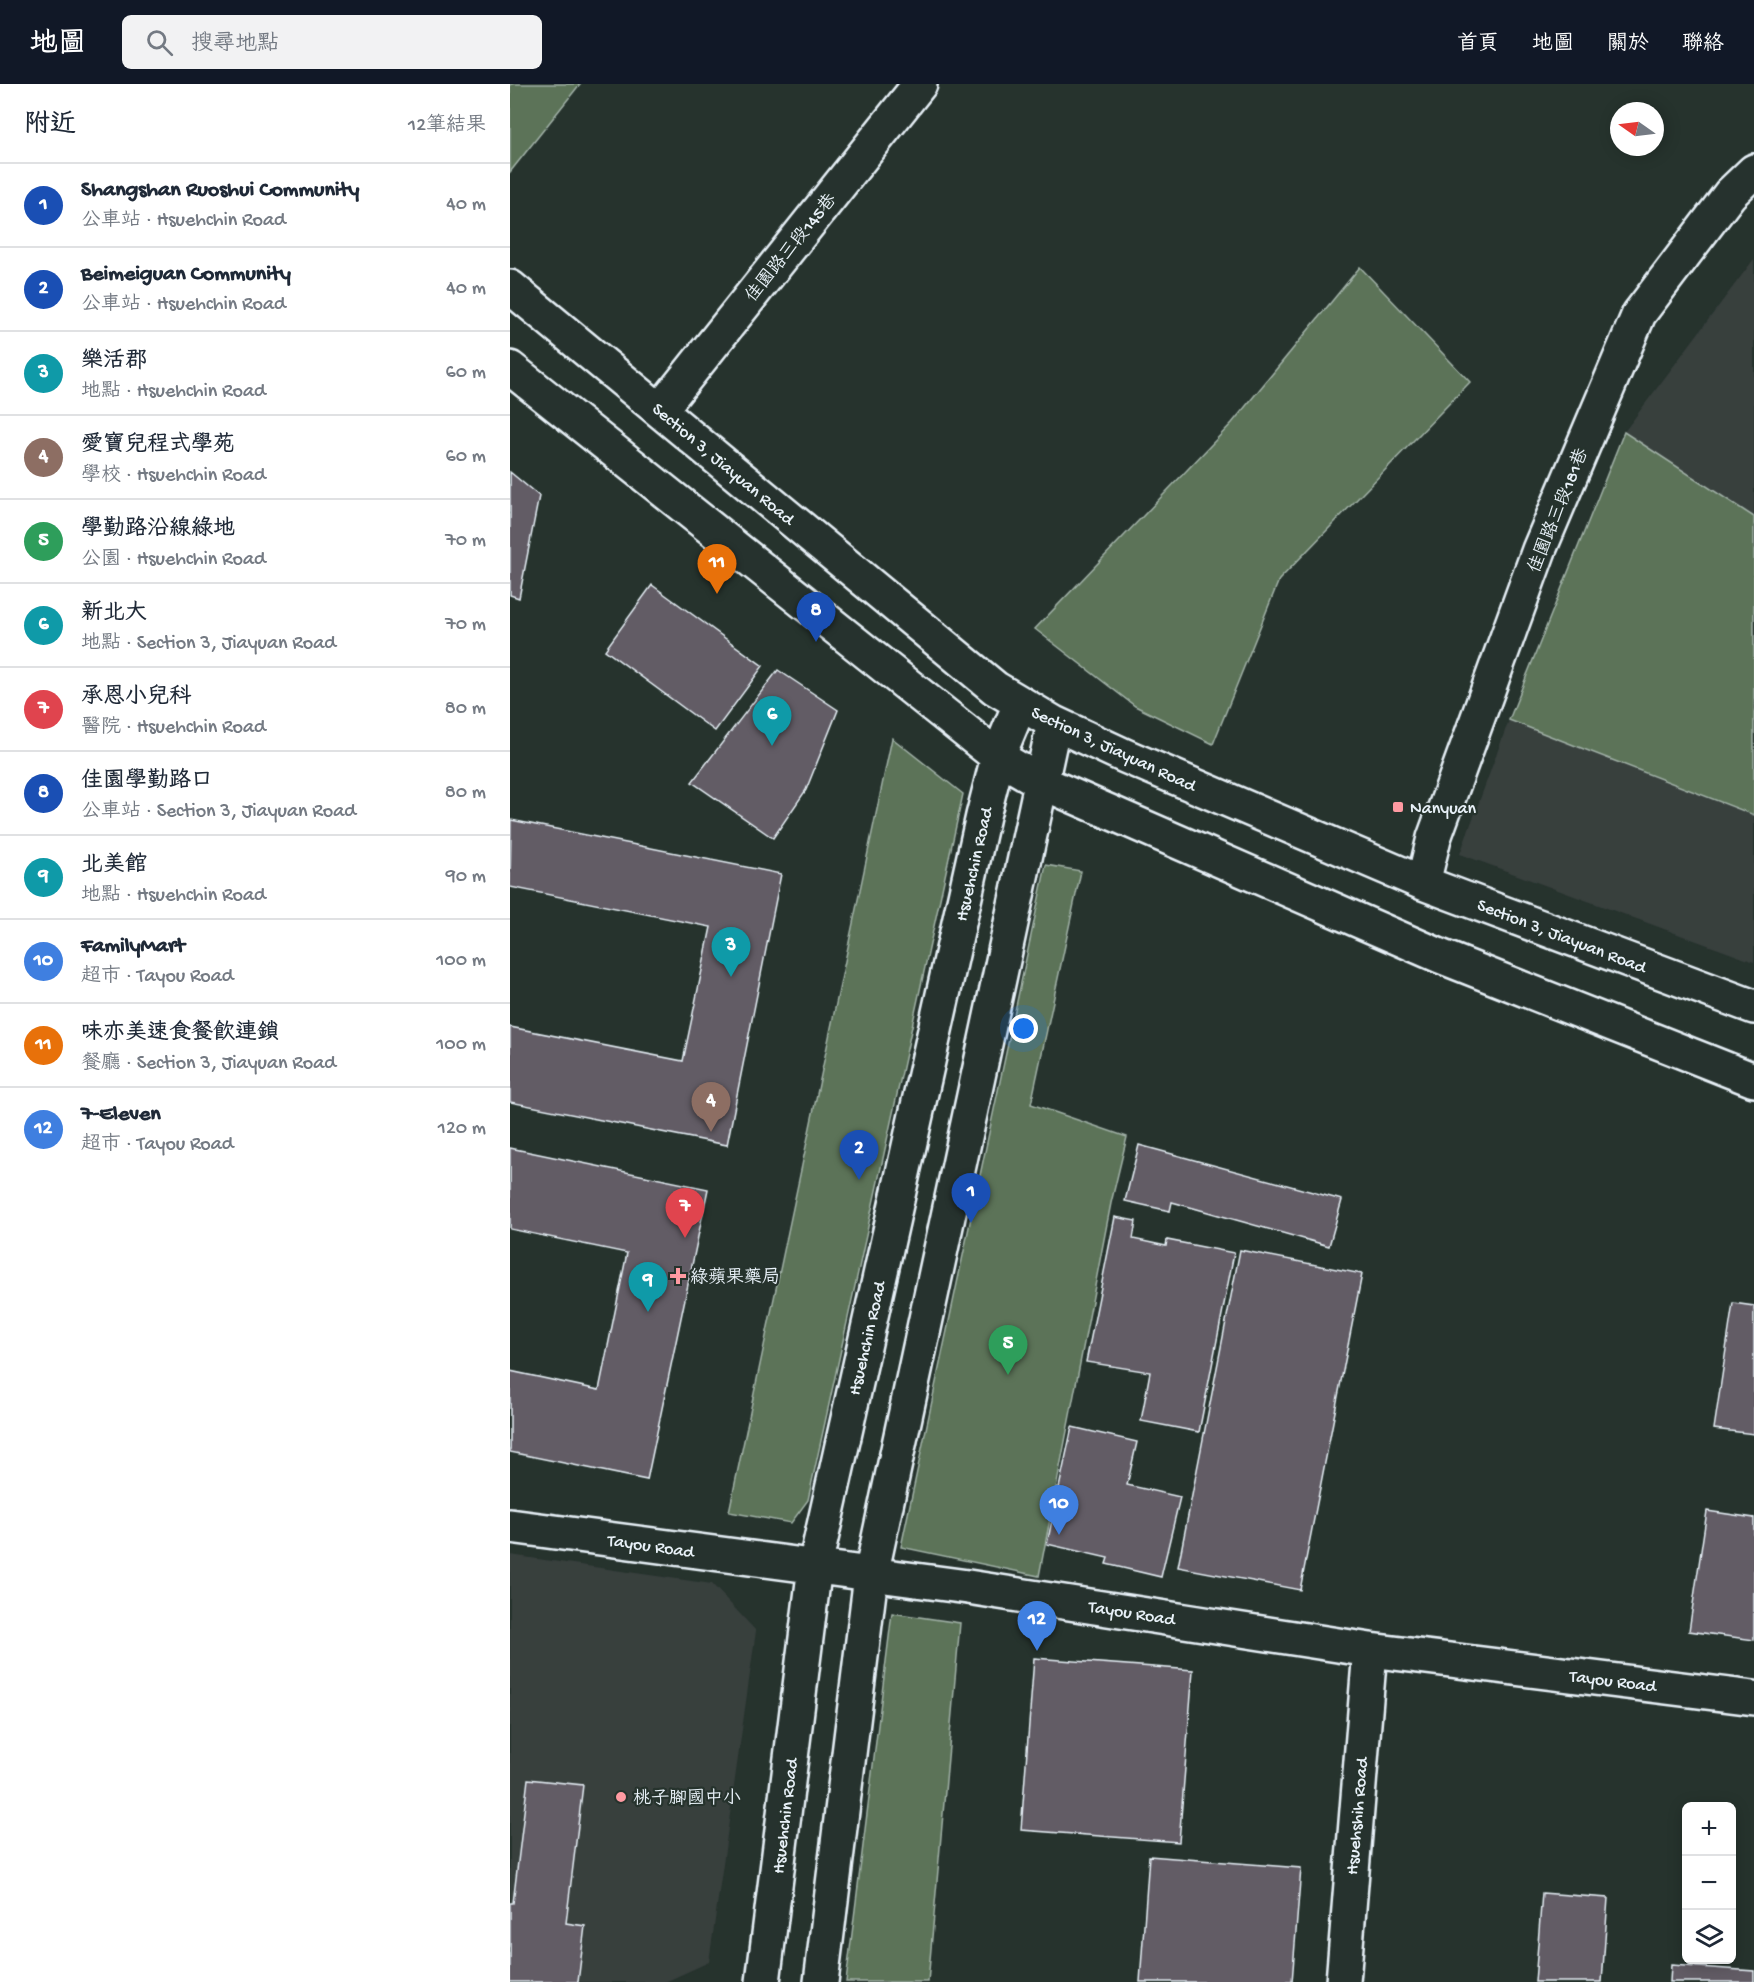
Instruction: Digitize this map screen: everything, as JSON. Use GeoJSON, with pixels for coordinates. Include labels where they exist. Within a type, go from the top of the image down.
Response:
{"type":"FeatureCollection","features":[{"type":"Feature","properties":{"kind":"street","name":"佳園路三段145巷"},"geometry":{"type":"LineString","coordinates":[[660,410],[920,84]]}},
{"type":"Feature","properties":{"kind":"street","name":"佳園路三段181巷"},"geometry":{"type":"LineString","coordinates":[[1423,883],[1434,838],[1539,550],[1640,314],[1730,194],[1754,171]]}},
{"type":"Feature","properties":{"kind":"street","name":"Section 3, Jiayuan Road"},"geometry":{"type":"LineString","coordinates":[[510,287],[995,688],[1020,704],[1054,723],[1125,756],[1423,883],[1754,1007]]}},
{"type":"Feature","properties":{"kind":"street"},"geometry":{"type":"LineString","coordinates":[[510,368],[998,757],[1041,782],[1440,956],[1754,1080]]}},
{"type":"Feature","properties":{"kind":"street","name":"Hsuehchin Road"},"geometry":{"type":"LineString","coordinates":[[763,1982],[815,1566],[998,757],[1020,704]]}},
{"type":"Feature","properties":{"kind":"street"},"geometry":{"type":"LineString","coordinates":[[821,1982],[871,1575],[1054,723]]}},
{"type":"Feature","properties":{"kind":"street","name":"Tayou Road"},"geometry":{"type":"LineString","coordinates":[[510,1526],[968,1587],[1370,1650],[1754,1698]]}},
{"type":"Feature","properties":{"kind":"street","name":"Hsuehshih Road"},"geometry":{"type":"LineString","coordinates":[[1343,1982],[1370,1650]]}},
{"type":"Feature","properties":{"kind":"shaded area"},"geometry":{"type":"Polygon","coordinates":[[[1754,259],[1754,517],[1624,432],[1754,259]]]}},
{"type":"Feature","properties":{"kind":"shaded area"},"geometry":{"type":"Polygon","coordinates":[[[1509,720],[1754,815],[1754,962],[1460,854],[1509,720]]]}},
{"type":"Feature","properties":{"kind":"shaded area","name":"桃子腳國中小"},"geometry":{"type":"Polygon","coordinates":[[[510,1555],[712,1584],[756,1631],[709,1962],[665,1982],[510,1982],[510,1555]]]}},
{"type":"Feature","properties":{"kind":"green space"},"geometry":{"type":"Polygon","coordinates":[[[510,84],[580,84],[510,172],[510,84]]]}},
{"type":"Feature","properties":{"kind":"green space"},"geometry":{"type":"Polygon","coordinates":[[[1360,267],[1470,382],[1279,580],[1213,744],[1135,706],[1035,629],[1232,423],[1360,267]]]}},
{"type":"Feature","properties":{"kind":"green space"},"geometry":{"type":"Polygon","coordinates":[[[1624,432],[1754,517],[1754,815],[1509,720],[1624,432]]]}},
{"type":"Feature","properties":{"kind":"green space"},"geometry":{"type":"Polygon","coordinates":[[[892,738],[963,794],[808,1500],[791,1523],[729,1512],[892,738]]]}},
{"type":"Feature","properties":{"kind":"green space"},"geometry":{"type":"Polygon","coordinates":[[[1046,865],[1081,871],[1031,1104],[1127,1137],[1111,1203],[1039,1576],[901,1547],[1046,865]]]}},
{"type":"Feature","properties":{"kind":"green space"},"geometry":{"type":"Polygon","coordinates":[[[892,1613],[960,1623],[928,1982],[846,1982],[892,1613]]]}},
{"type":"Feature","properties":{"kind":"building"},"geometry":{"type":"Polygon","coordinates":[[[510,472],[539,496],[519,598],[510,595],[510,472]]]}},
{"type":"Feature","properties":{"kind":"building"},"geometry":{"type":"Polygon","coordinates":[[[652,585],[763,666],[715,731],[605,650],[652,585]]]}},
{"type":"Feature","properties":{"kind":"building"},"geometry":{"type":"Polygon","coordinates":[[[778,670],[838,710],[806,790],[773,838],[692,782],[778,670]]]}},
{"type":"Feature","properties":{"kind":"building"},"geometry":{"type":"Polygon","coordinates":[[[511,820],[781,874],[727,1145],[510,1102],[510,1027],[683,1061],[711,927],[510,887],[511,820]]]}},
{"type":"Feature","properties":{"kind":"building"},"geometry":{"type":"Polygon","coordinates":[[[1139,1145],[1342,1200],[1329,1246],[1172,1202],[1170,1211],[1125,1201],[1139,1145]]]}},
{"type":"Feature","properties":{"kind":"building"},"geometry":{"type":"Polygon","coordinates":[[[510,1148],[708,1189],[647,1480],[510,1452],[510,1371],[599,1390],[627,1253],[510,1229],[510,1148]]]}},
{"type":"Feature","properties":{"kind":"building"},"geometry":{"type":"Polygon","coordinates":[[[1115,1217],[1136,1221],[1133,1239],[1166,1246],[1167,1240],[1234,1253],[1199,1432],[1141,1421],[1150,1372],[1086,1362],[1115,1217]]]}},
{"type":"Feature","properties":{"kind":"building"},"geometry":{"type":"Polygon","coordinates":[[[1240,1250],[1362,1274],[1300,1590],[1178,1567],[1240,1250]]]}},
{"type":"Feature","properties":{"kind":"building"},"geometry":{"type":"Polygon","coordinates":[[[1733,1303],[1754,1306],[1754,1434],[1714,1429],[1733,1303]]]}},
{"type":"Feature","properties":{"kind":"building"},"geometry":{"type":"Polygon","coordinates":[[[1072,1427],[1137,1442],[1127,1485],[1180,1497],[1161,1577],[1106,1564],[1108,1558],[1047,1544],[1072,1427]]]}},
{"type":"Feature","properties":{"kind":"building"},"geometry":{"type":"Polygon","coordinates":[[[1707,1511],[1754,1518],[1754,1640],[1689,1631],[1707,1511]]]}},
{"type":"Feature","properties":{"kind":"building"},"geometry":{"type":"Polygon","coordinates":[[[1034,1658],[1193,1670],[1179,1842],[1021,1830],[1034,1658]]]}},
{"type":"Feature","properties":{"kind":"building"},"geometry":{"type":"Polygon","coordinates":[[[528,1779],[583,1785],[566,1923],[585,1926],[578,1982],[510,1982],[510,1903],[513,1903],[528,1779]]]}},
{"type":"Feature","properties":{"kind":"building"},"geometry":{"type":"Polygon","coordinates":[[[1149,1856],[1301,1868],[1292,1982],[1140,1982],[1149,1856]]]}},
{"type":"Feature","properties":{"kind":"building"},"geometry":{"type":"Polygon","coordinates":[[[1542,1893],[1608,1898],[1602,1982],[1535,1982],[1542,1893]]]}},
{"type":"Feature","properties":{"kind":"building"},"geometry":{"type":"Polygon","coordinates":[[[1671,1965],[1754,1971],[1754,1982],[1670,1982],[1671,1965]]]}},
{"type":"Feature","properties":{"kind":"place","name":"味亦美速食餐飲連鎖"},"geometry":{"type":"Point","coordinates":[717,594]}},
{"type":"Feature","properties":{"kind":"place","name":"佳園學勤路口"},"geometry":{"type":"Point","coordinates":[816,642]}},
{"type":"Feature","properties":{"kind":"place","name":"新北大"},"geometry":{"type":"Point","coordinates":[772,746]}},
{"type":"Feature","properties":{"kind":"place","name":"Nanyuan"},"geometry":{"type":"Point","coordinates":[1398,807]}},
{"type":"Feature","properties":{"kind":"place","name":"樂活郡"},"geometry":{"type":"Point","coordinates":[731,977]}},
{"type":"Feature","properties":{"kind":"place","name":"愛寶兒程式學苑"},"geometry":{"type":"Point","coordinates":[711,1132]}},
{"type":"Feature","properties":{"kind":"place","name":"Beimeiguan Community"},"geometry":{"type":"Point","coordinates":[859,1180]}},
{"type":"Feature","properties":{"kind":"place","name":"Shangshan Ruoshui Community"},"geometry":{"type":"Point","coordinates":[971,1223]}},
{"type":"Feature","properties":{"kind":"place","name":"承恩小兒科"},"geometry":{"type":"Point","coordinates":[685,1238]}},
{"type":"Feature","properties":{"kind":"place","name":"綠蘋果藥局"},"geometry":{"type":"Point","coordinates":[678,1276]}},
{"type":"Feature","properties":{"kind":"place","name":"北美館"},"geometry":{"type":"Point","coordinates":[648,1312]}},
{"type":"Feature","properties":{"kind":"place","name":"學勤路沿線綠地"},"geometry":{"type":"Point","coordinates":[1008,1375]}},
{"type":"Feature","properties":{"kind":"place","name":"FamilyMart"},"geometry":{"type":"Point","coordinates":[1059,1535]}},
{"type":"Feature","properties":{"kind":"place","name":"7-Eleven"},"geometry":{"type":"Point","coordinates":[1037,1651]}},
{"type":"Feature","properties":{"kind":"place","name":"桃子腳國中小"},"geometry":{"type":"Point","coordinates":[621,1797]}}]}
